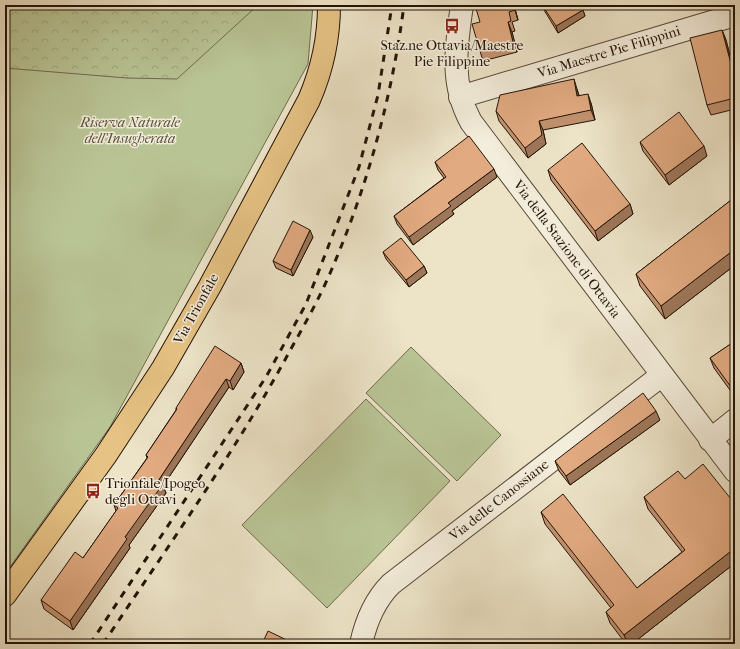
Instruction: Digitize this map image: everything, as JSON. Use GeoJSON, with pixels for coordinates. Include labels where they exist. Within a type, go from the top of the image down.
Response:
{"type":"FeatureCollection","features":[{"type":"Feature","properties":{"kind":"main road","name":"Via Trionfale"},"geometry":{"type":"LineString","coordinates":[[7,594],[128,424],[175,348],[210,286],[309,100],[322,60],[328,25],[329,5]]}},
{"type":"Feature","properties":{"kind":"street","name":"Via della Stazione di Ottavia"},"geometry":{"type":"LineString","coordinates":[[462,5],[456,55],[457,82],[460,97],[471,122],[710,440],[735,471]]}},
{"type":"Feature","properties":{"kind":"street","name":"Via Maestre Pie Filippini"},"geometry":{"type":"LineString","coordinates":[[460,97],[735,15]]}},
{"type":"Feature","properties":{"kind":"street","name":"Via delle Canossiane"},"geometry":{"type":"LineString","coordinates":[[361,644],[368,618],[374,605],[392,584],[662,375]]}},
{"type":"Feature","properties":{"kind":"street"},"geometry":{"type":"LineString","coordinates":[[710,440],[735,420]]}},
{"type":"Feature","properties":{"kind":"green space","name":"Riserva Naturale dell'Insugherata"},"geometry":{"type":"Polygon","coordinates":[[[5,5],[313,5],[308,64],[110,427],[5,574],[5,5]]]}},
{"type":"Feature","properties":{"kind":"green space"},"geometry":{"type":"Polygon","coordinates":[[[5,5],[258,5],[177,79],[127,78],[5,68],[5,5]]]}},
{"type":"Feature","properties":{"kind":"green space"},"geometry":{"type":"Polygon","coordinates":[[[411,347],[501,435],[457,481],[366,393],[411,347]]]}},
{"type":"Feature","properties":{"kind":"green space"},"geometry":{"type":"Polygon","coordinates":[[[366,399],[450,481],[327,608],[242,525],[366,399]]]}},
{"type":"Feature","properties":{"kind":"building"},"geometry":{"type":"Polygon","coordinates":[[[475,5],[513,5],[515,10],[509,12],[511,21],[508,22],[513,42],[480,51],[472,24],[480,22],[475,5]]]}},
{"type":"Feature","properties":{"kind":"building"},"geometry":{"type":"Polygon","coordinates":[[[542,5],[580,5],[583,10],[556,26],[542,5]]]}},
{"type":"Feature","properties":{"kind":"building"},"geometry":{"type":"Polygon","coordinates":[[[722,30],[735,79],[735,98],[707,105],[690,38],[722,30]]]}},
{"type":"Feature","properties":{"kind":"building"},"geometry":{"type":"Polygon","coordinates":[[[574,79],[577,96],[588,94],[591,110],[539,121],[542,135],[525,148],[496,111],[500,95],[574,79]]]}},
{"type":"Feature","properties":{"kind":"building"},"geometry":{"type":"Polygon","coordinates":[[[679,112],[704,146],[665,175],[640,142],[679,112]]]}},
{"type":"Feature","properties":{"kind":"building"},"geometry":{"type":"Polygon","coordinates":[[[469,136],[494,169],[448,203],[451,206],[409,237],[394,216],[446,177],[435,162],[469,136]]]}},
{"type":"Feature","properties":{"kind":"building"},"geometry":{"type":"Polygon","coordinates":[[[582,143],[630,204],[595,231],[548,170],[582,143]]]}},
{"type":"Feature","properties":{"kind":"building"},"geometry":{"type":"Polygon","coordinates":[[[735,197],[735,249],[661,306],[636,274],[735,197]]]}},
{"type":"Feature","properties":{"kind":"building"},"geometry":{"type":"Polygon","coordinates":[[[293,221],[310,230],[291,270],[273,261],[293,221]]]}},
{"type":"Feature","properties":{"kind":"building"},"geometry":{"type":"Polygon","coordinates":[[[401,238],[424,266],[406,280],[383,252],[401,238]]]}},
{"type":"Feature","properties":{"kind":"building"},"geometry":{"type":"Polygon","coordinates":[[[735,341],[735,385],[731,387],[710,358],[735,341]]]}},
{"type":"Feature","properties":{"kind":"building"},"geometry":{"type":"Polygon","coordinates":[[[215,346],[241,363],[230,381],[226,379],[158,481],[163,484],[125,537],[127,539],[70,621],[41,600],[75,552],[83,558],[118,508],[114,505],[148,457],[146,455],[177,409],[176,408],[215,346]]]}},
{"type":"Feature","properties":{"kind":"building"},"geometry":{"type":"Polygon","coordinates":[[[643,393],[656,411],[566,476],[555,461],[643,393]]]}},
{"type":"Feature","properties":{"kind":"building"},"geometry":{"type":"Polygon","coordinates":[[[703,464],[735,504],[735,548],[624,635],[606,612],[614,605],[541,512],[563,494],[637,588],[685,550],[644,497],[678,471],[685,479],[703,464]]]}},
{"type":"Feature","properties":{"kind":"building"},"geometry":{"type":"Polygon","coordinates":[[[268,631],[295,644],[262,644],[268,631]]]}},
{"type":"Feature","properties":{"kind":"railway"},"geometry":{"type":"LineString","coordinates":[[90,644],[266,377],[306,304],[359,167],[378,95],[392,5]]}},
{"type":"Feature","properties":{"kind":"railway"},"geometry":{"type":"LineString","coordinates":[[103,644],[201,498],[248,424],[313,309],[331,271],[356,206],[377,140],[393,73],[404,5]]}},
{"type":"Feature","properties":{"kind":"place","name":"Staz.ne Ottavia/Maestre Pie Filippine"},"geometry":{"type":"Point","coordinates":[452,26]}},
{"type":"Feature","properties":{"kind":"place","name":"Trionfale/Ipogeo degli Ottavi"},"geometry":{"type":"Point","coordinates":[93,491]}}]}
